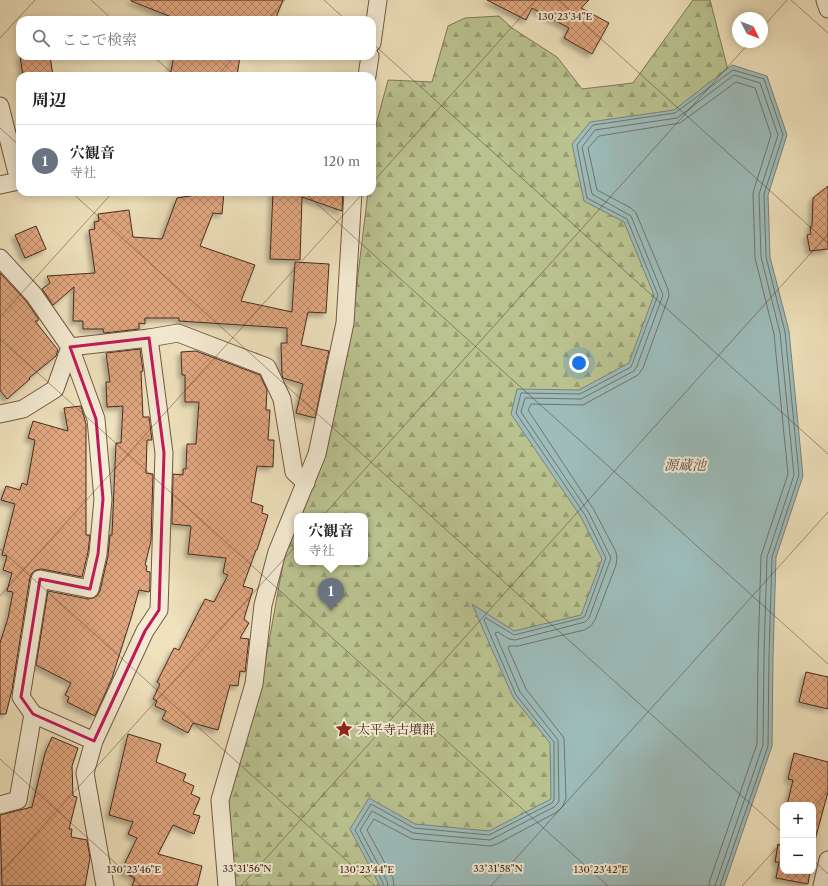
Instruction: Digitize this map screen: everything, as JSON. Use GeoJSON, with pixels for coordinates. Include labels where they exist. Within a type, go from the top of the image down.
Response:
{"type":"FeatureCollection","features":[{"type":"Feature","properties":{"kind":"street"},"geometry":{"type":"LineString","coordinates":[[376,16],[378,0]]}},
{"type":"Feature","properties":{"kind":"street"},"geometry":{"type":"LineString","coordinates":[[824,0],[828,9]]}},
{"type":"Feature","properties":{"kind":"street"},"geometry":{"type":"LineString","coordinates":[[368,72],[369,60]]}},
{"type":"Feature","properties":{"kind":"street"},"geometry":{"type":"LineString","coordinates":[[0,106],[16,169]]}},
{"type":"Feature","properties":{"kind":"street"},"geometry":{"type":"LineString","coordinates":[[0,185],[16,182]]}},
{"type":"Feature","properties":{"kind":"street"},"geometry":{"type":"LineString","coordinates":[[227,886],[220,800],[254,684],[263,605],[277,552],[317,454],[345,324],[353,196]]}},
{"type":"Feature","properties":{"kind":"street"},"geometry":{"type":"LineString","coordinates":[[0,258],[34,295],[70,347],[96,419],[103,499],[99,546],[90,589],[40,579],[22,697],[33,714],[94,741]]}},
{"type":"Feature","properties":{"kind":"street"},"geometry":{"type":"LineString","coordinates":[[70,347],[149,338],[178,333],[267,367],[282,399],[294,472],[306,483]]}},
{"type":"Feature","properties":{"kind":"street"},"geometry":{"type":"LineString","coordinates":[[105,886],[85,773],[94,741],[145,631],[159,610],[164,453],[149,338]]}},
{"type":"Feature","properties":{"kind":"street"},"geometry":{"type":"LineString","coordinates":[[0,414],[23,408],[54,389],[70,347]]}},
{"type":"Feature","properties":{"kind":"street"},"geometry":{"type":"LineString","coordinates":[[0,805],[18,800],[33,714]]}},
{"type":"Feature","properties":{"kind":"street"},"geometry":{"type":"LineString","coordinates":[[822,886],[828,864]]}},
{"type":"Feature","properties":{"kind":"highlighted area"},"geometry":{"type":"Polygon","coordinates":[[[149,338],[164,453],[159,610],[145,631],[94,741],[33,714],[21,697],[40,579],[90,589],[98,554],[103,499],[96,419],[70,347],[149,338]]]}},
{"type":"Feature","properties":{"kind":"green space"},"geometry":{"type":"Polygon","coordinates":[[[693,0],[710,0],[730,78],[641,231],[666,306],[618,552],[569,744],[562,813],[400,886],[234,886],[227,802],[261,686],[284,558],[294,533],[294,565],[368,565],[368,513],[302,513],[326,454],[352,324],[368,196],[376,196],[376,125],[388,80],[432,82],[448,26],[465,18],[499,16],[512,28],[557,57],[582,89],[633,83],[693,0]]]}},
{"type":"Feature","properties":{"kind":"water","name":"源蔵池"},"geometry":{"type":"Polygon","coordinates":[[[732,65],[767,76],[787,135],[768,195],[770,257],[789,331],[803,476],[776,557],[772,746],[724,886],[380,886],[350,829],[369,798],[415,824],[489,831],[551,799],[550,743],[513,697],[472,604],[514,631],[581,615],[602,559],[581,517],[511,414],[517,389],[579,390],[629,363],[654,295],[624,222],[584,201],[572,144],[590,122],[674,110],[732,65]]]}},
{"type":"Feature","properties":{"kind":"building"},"geometry":{"type":"Polygon","coordinates":[[[283,0],[277,16],[169,16],[131,1],[283,0]]]}},
{"type":"Feature","properties":{"kind":"building"},"geometry":{"type":"Polygon","coordinates":[[[487,0],[589,0],[581,8],[609,23],[592,54],[564,38],[569,28],[532,8],[526,20],[487,0]]]}},
{"type":"Feature","properties":{"kind":"building"},"geometry":{"type":"Polygon","coordinates":[[[21,60],[51,60],[52,72],[22,72],[21,60]]]}},
{"type":"Feature","properties":{"kind":"building"},"geometry":{"type":"Polygon","coordinates":[[[173,60],[239,60],[238,72],[171,72],[173,60]]]}},
{"type":"Feature","properties":{"kind":"building"},"geometry":{"type":"Polygon","coordinates":[[[828,186],[828,249],[810,251],[807,235],[811,234],[810,227],[812,226],[813,198],[828,186]]]}},
{"type":"Feature","properties":{"kind":"building"},"geometry":{"type":"Polygon","coordinates":[[[190,196],[224,196],[222,214],[213,213],[200,246],[255,265],[241,301],[292,312],[295,262],[329,264],[326,313],[308,312],[301,345],[329,351],[315,418],[296,413],[303,384],[283,378],[282,375],[281,343],[287,343],[287,328],[179,321],[179,318],[145,318],[145,324],[139,323],[139,329],[104,333],[103,329],[83,329],[83,321],[73,321],[74,287],[53,305],[42,289],[50,283],[47,276],[95,273],[89,230],[95,229],[94,222],[99,221],[98,214],[129,210],[133,237],[162,239],[177,198],[190,196]]]}},
{"type":"Feature","properties":{"kind":"building"},"geometry":{"type":"Polygon","coordinates":[[[273,196],[343,196],[342,211],[302,197],[300,260],[270,259],[273,196]]]}},
{"type":"Feature","properties":{"kind":"building"},"geometry":{"type":"Polygon","coordinates":[[[36,226],[46,249],[25,258],[15,235],[36,226]]]}},
{"type":"Feature","properties":{"kind":"building"},"geometry":{"type":"Polygon","coordinates":[[[0,273],[26,301],[38,318],[38,321],[35,321],[58,350],[56,356],[29,378],[30,379],[7,399],[0,390],[0,273]]]}},
{"type":"Feature","properties":{"kind":"building"},"geometry":{"type":"Polygon","coordinates":[[[140,349],[143,371],[141,372],[143,417],[149,417],[152,440],[147,440],[146,473],[153,474],[151,541],[145,565],[147,566],[146,571],[150,572],[150,589],[149,592],[139,590],[112,678],[95,716],[67,702],[69,697],[65,695],[71,683],[36,665],[48,591],[88,599],[97,596],[100,591],[108,556],[110,535],[112,535],[116,443],[121,443],[123,406],[107,407],[106,382],[110,382],[106,353],[140,349]]]}},
{"type":"Feature","properties":{"kind":"building"},"geometry":{"type":"Polygon","coordinates":[[[196,351],[260,375],[267,390],[266,410],[270,410],[268,440],[274,440],[273,467],[257,466],[251,502],[263,506],[262,513],[268,515],[257,550],[243,586],[253,589],[244,619],[249,623],[240,638],[249,639],[245,672],[240,671],[238,686],[230,685],[218,730],[193,723],[188,733],[162,719],[166,711],[155,706],[157,701],[153,699],[160,684],[157,682],[174,648],[179,650],[205,599],[214,602],[228,575],[223,573],[226,558],[188,554],[191,526],[172,524],[173,474],[183,475],[183,469],[186,469],[187,444],[196,444],[199,402],[185,402],[185,375],[182,375],[181,352],[196,351]]]}},
{"type":"Feature","properties":{"kind":"building"},"geometry":{"type":"Polygon","coordinates":[[[81,406],[86,424],[86,535],[90,535],[88,552],[82,577],[42,569],[36,570],[32,573],[30,577],[12,690],[6,714],[0,714],[0,643],[8,618],[13,592],[7,591],[12,573],[3,570],[7,556],[2,555],[15,504],[1,500],[6,486],[20,490],[22,483],[27,485],[35,440],[28,438],[33,421],[68,431],[64,408],[81,406]]]}},
{"type":"Feature","properties":{"kind":"building"},"geometry":{"type":"Polygon","coordinates":[[[806,672],[828,677],[828,709],[799,702],[806,672]]]}},
{"type":"Feature","properties":{"kind":"building"},"geometry":{"type":"Polygon","coordinates":[[[128,734],[161,744],[156,762],[186,774],[183,781],[194,786],[191,794],[200,798],[193,814],[200,816],[194,834],[173,825],[158,854],[202,866],[197,886],[132,886],[135,878],[121,871],[137,838],[128,834],[133,822],[109,815],[128,734]]]}},
{"type":"Feature","properties":{"kind":"building"},"geometry":{"type":"Polygon","coordinates":[[[52,737],[78,748],[72,766],[73,796],[77,797],[69,829],[72,829],[71,837],[87,840],[90,858],[85,886],[2,886],[0,815],[32,807],[45,753],[52,737]]]}},
{"type":"Feature","properties":{"kind":"building"},"geometry":{"type":"Polygon","coordinates":[[[794,753],[828,762],[828,792],[816,836],[816,802],[788,802],[793,780],[788,779],[794,753]]]}},
{"type":"Feature","properties":{"kind":"building"},"geometry":{"type":"Polygon","coordinates":[[[778,844],[780,845],[780,874],[810,874],[808,884],[776,878],[779,862],[775,862],[778,844]]]}},
{"type":"Feature","properties":{"kind":"place","name":"穴観音"},"geometry":{"type":"Point","coordinates":[331,611]}},
{"type":"Feature","properties":{"kind":"place","name":"太平寺古墳群"},"geometry":{"type":"Point","coordinates":[344,729]}}]}
